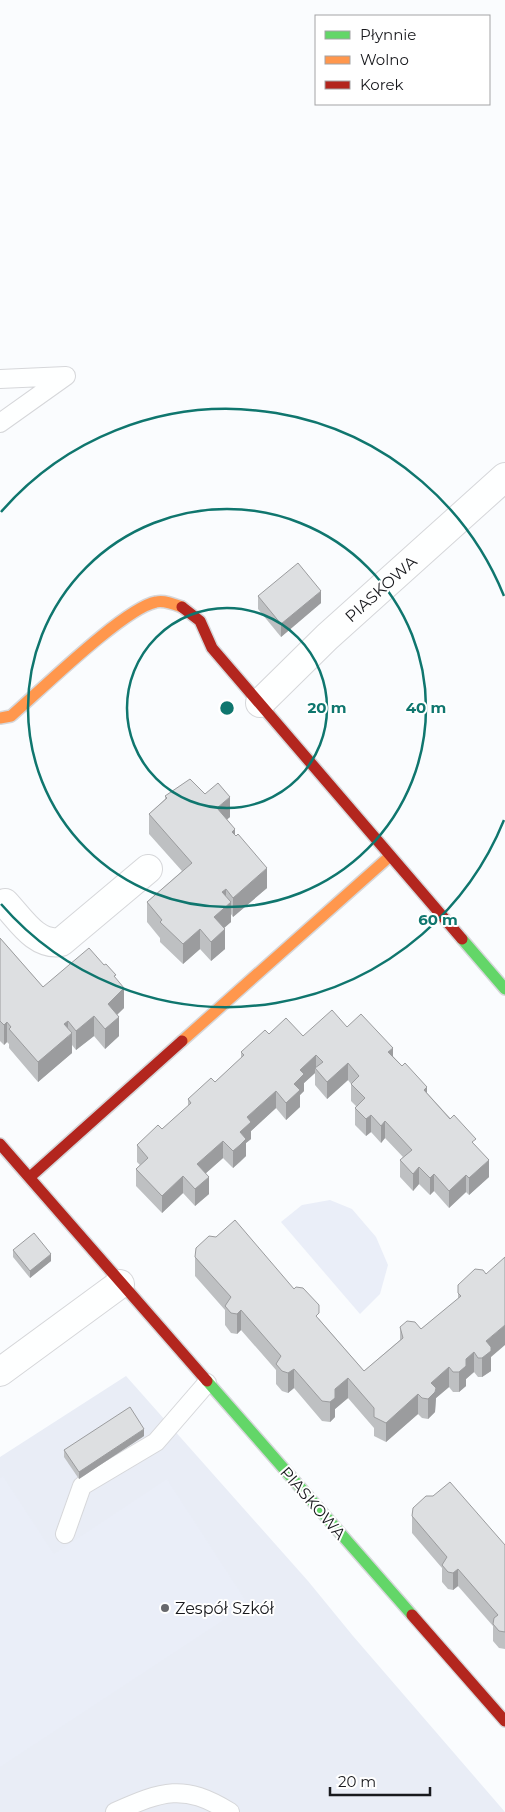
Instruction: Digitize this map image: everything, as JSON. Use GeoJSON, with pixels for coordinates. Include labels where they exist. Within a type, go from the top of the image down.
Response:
{"type":"FeatureCollection","features":[{"type":"Feature","properties":{"kind":"street","name":"PIASKOWA"},"geometry":{"type":"LineString","coordinates":[[260,703],[326,638],[505,477]]}},
{"type":"Feature","properties":{"kind":"street"},"geometry":{"type":"LineString","coordinates":[[0,718],[11,716],[128,617],[154,602],[171,602],[189,613],[204,626],[212,648],[389,857],[505,989]]}},
{"type":"Feature","properties":{"kind":"street"},"geometry":{"type":"LineString","coordinates":[[30,1178],[389,857]]}},
{"type":"Feature","properties":{"kind":"street"},"geometry":{"type":"LineString","coordinates":[[2,903],[38,939],[52,944],[61,942],[148,869]]}},
{"type":"Feature","properties":{"kind":"street","name":"PIASKOWA"},"geometry":{"type":"LineString","coordinates":[[0,1144],[120,1284],[505,1721]]}},
{"type":"Feature","properties":{"kind":"street"},"geometry":{"type":"LineString","coordinates":[[0,1372],[120,1284]]}},
{"type":"Feature","properties":{"kind":"lane"},"geometry":{"type":"LineString","coordinates":[[0,379],[66,376],[0,423]]}},
{"type":"Feature","properties":{"kind":"lane"},"geometry":{"type":"LineString","coordinates":[[65,1534],[82,1486],[156,1442],[207,1383]]}},
{"type":"Feature","properties":{"kind":"lane"},"geometry":{"type":"LineString","coordinates":[[116,1812],[146,1798],[178,1791],[208,1798],[230,1812]]}},
{"type":"Feature","properties":{"kind":"shaded area"},"geometry":{"type":"Polygon","coordinates":[[[330,1200],[352,1209],[376,1237],[388,1265],[380,1294],[360,1314],[281,1222],[302,1205],[330,1200]]]}},
{"type":"Feature","properties":{"kind":"shaded area","name":"Zespół Szkół"},"geometry":{"type":"Polygon","coordinates":[[[126,1376],[308,1581],[505,1812],[0,1812],[0,1457],[126,1376]]]}},
{"type":"Feature","properties":{"kind":"shaded area"},"geometry":{"type":"Polygon","coordinates":[[[3,1476],[54,1554],[167,1479],[248,1604],[0,1767],[0,1478],[3,1476]]]}},
{"type":"Feature","properties":{"kind":"building"},"geometry":{"type":"Polygon","coordinates":[[[298,563],[321,591],[281,624],[258,596],[298,563]]]}},
{"type":"Feature","properties":{"kind":"building"},"geometry":{"type":"Polygon","coordinates":[[[190,779],[205,794],[218,783],[230,797],[217,808],[235,829],[232,832],[236,836],[238,834],[267,868],[233,898],[226,889],[222,892],[231,902],[214,917],[225,929],[211,942],[200,929],[183,944],[160,922],[162,920],[147,902],[192,863],[149,814],[167,798],[165,796],[190,779]]]}},
{"type":"Feature","properties":{"kind":"building"},"geometry":{"type":"Polygon","coordinates":[[[0,938],[43,987],[89,948],[116,975],[114,976],[124,988],[108,1004],[119,1017],[105,1029],[94,1016],[76,1031],[68,1021],[64,1024],[72,1033],[38,1062],[9,1029],[11,1027],[7,1022],[4,1025],[0,1021],[0,938]]]}},
{"type":"Feature","properties":{"kind":"building"},"geometry":{"type":"Polygon","coordinates":[[[332,1010],[347,1027],[361,1014],[393,1048],[388,1052],[402,1066],[405,1063],[427,1087],[424,1090],[450,1119],[454,1115],[476,1139],[472,1142],[489,1160],[469,1178],[466,1175],[449,1191],[434,1174],[430,1178],[419,1167],[413,1174],[400,1160],[412,1150],[385,1121],[381,1126],[371,1115],[366,1119],[355,1108],[365,1098],[351,1084],[359,1076],[348,1063],[327,1082],[315,1068],[323,1062],[316,1055],[300,1070],[304,1074],[294,1084],[300,1090],[286,1103],[276,1091],[247,1117],[251,1122],[240,1132],[246,1139],[240,1145],[233,1151],[223,1141],[197,1164],[209,1177],[195,1189],[183,1176],[162,1196],[136,1169],[148,1158],[137,1145],[158,1125],[162,1129],[191,1103],[188,1099],[211,1078],[215,1082],[244,1055],[241,1052],[265,1030],[269,1034],[286,1018],[303,1036],[332,1010]]]}},
{"type":"Feature","properties":{"kind":"building"},"geometry":{"type":"Polygon","coordinates":[[[235,1220],[294,1289],[296,1287],[303,1288],[319,1305],[319,1313],[316,1316],[364,1371],[403,1338],[400,1327],[407,1321],[415,1322],[421,1329],[461,1296],[458,1293],[458,1285],[475,1269],[483,1270],[486,1274],[505,1257],[505,1325],[486,1341],[491,1347],[491,1351],[482,1358],[478,1358],[474,1352],[466,1359],[466,1366],[459,1372],[453,1372],[449,1367],[431,1383],[436,1388],[435,1392],[428,1399],[422,1398],[418,1394],[386,1423],[374,1417],[374,1408],[348,1378],[335,1389],[335,1398],[330,1402],[322,1401],[294,1369],[288,1373],[282,1371],[276,1364],[281,1356],[241,1310],[237,1314],[231,1313],[225,1306],[231,1297],[195,1257],[196,1248],[209,1236],[216,1237],[235,1220]]]}},
{"type":"Feature","properties":{"kind":"building"},"geometry":{"type":"Polygon","coordinates":[[[34,1233],[51,1254],[30,1271],[13,1250],[34,1233]]]}},
{"type":"Feature","properties":{"kind":"building"},"geometry":{"type":"Polygon","coordinates":[[[130,1407],[144,1429],[79,1472],[64,1450],[130,1407]]]}},
{"type":"Feature","properties":{"kind":"building"},"geometry":{"type":"Polygon","coordinates":[[[450,1482],[505,1545],[505,1632],[499,1631],[493,1624],[494,1618],[498,1615],[458,1569],[453,1573],[448,1572],[442,1565],[447,1557],[412,1516],[413,1508],[426,1496],[433,1496],[450,1482]]]}},
{"type":"Feature","properties":{"kind":"traffic: fast"},"geometry":{"type":"LineString","coordinates":[[462,939],[505,989]]}},
{"type":"Feature","properties":{"kind":"traffic: fast"},"geometry":{"type":"LineString","coordinates":[[207,1381],[412,1615]]}},
{"type":"Feature","properties":{"kind":"traffic: slow"},"geometry":{"type":"LineString","coordinates":[[0,718],[11,716],[103,634],[142,608],[156,602],[182,607]]}},
{"type":"Feature","properties":{"kind":"traffic: slow"},"geometry":{"type":"LineString","coordinates":[[182,1041],[389,857]]}},
{"type":"Feature","properties":{"kind":"traffic: jam"},"geometry":{"type":"LineString","coordinates":[[182,607],[200,621],[212,648],[462,939]]}},
{"type":"Feature","properties":{"kind":"traffic: jam"},"geometry":{"type":"LineString","coordinates":[[30,1177],[182,1041]]}},
{"type":"Feature","properties":{"kind":"traffic: jam"},"geometry":{"type":"LineString","coordinates":[[0,1144],[207,1381]]}},
{"type":"Feature","properties":{"kind":"traffic: jam"},"geometry":{"type":"LineString","coordinates":[[412,1615],[505,1721]]}},
{"type":"Feature","properties":{"kind":"place","name":"Zespół Szkół"},"geometry":{"type":"Point","coordinates":[165,1608]}}]}
